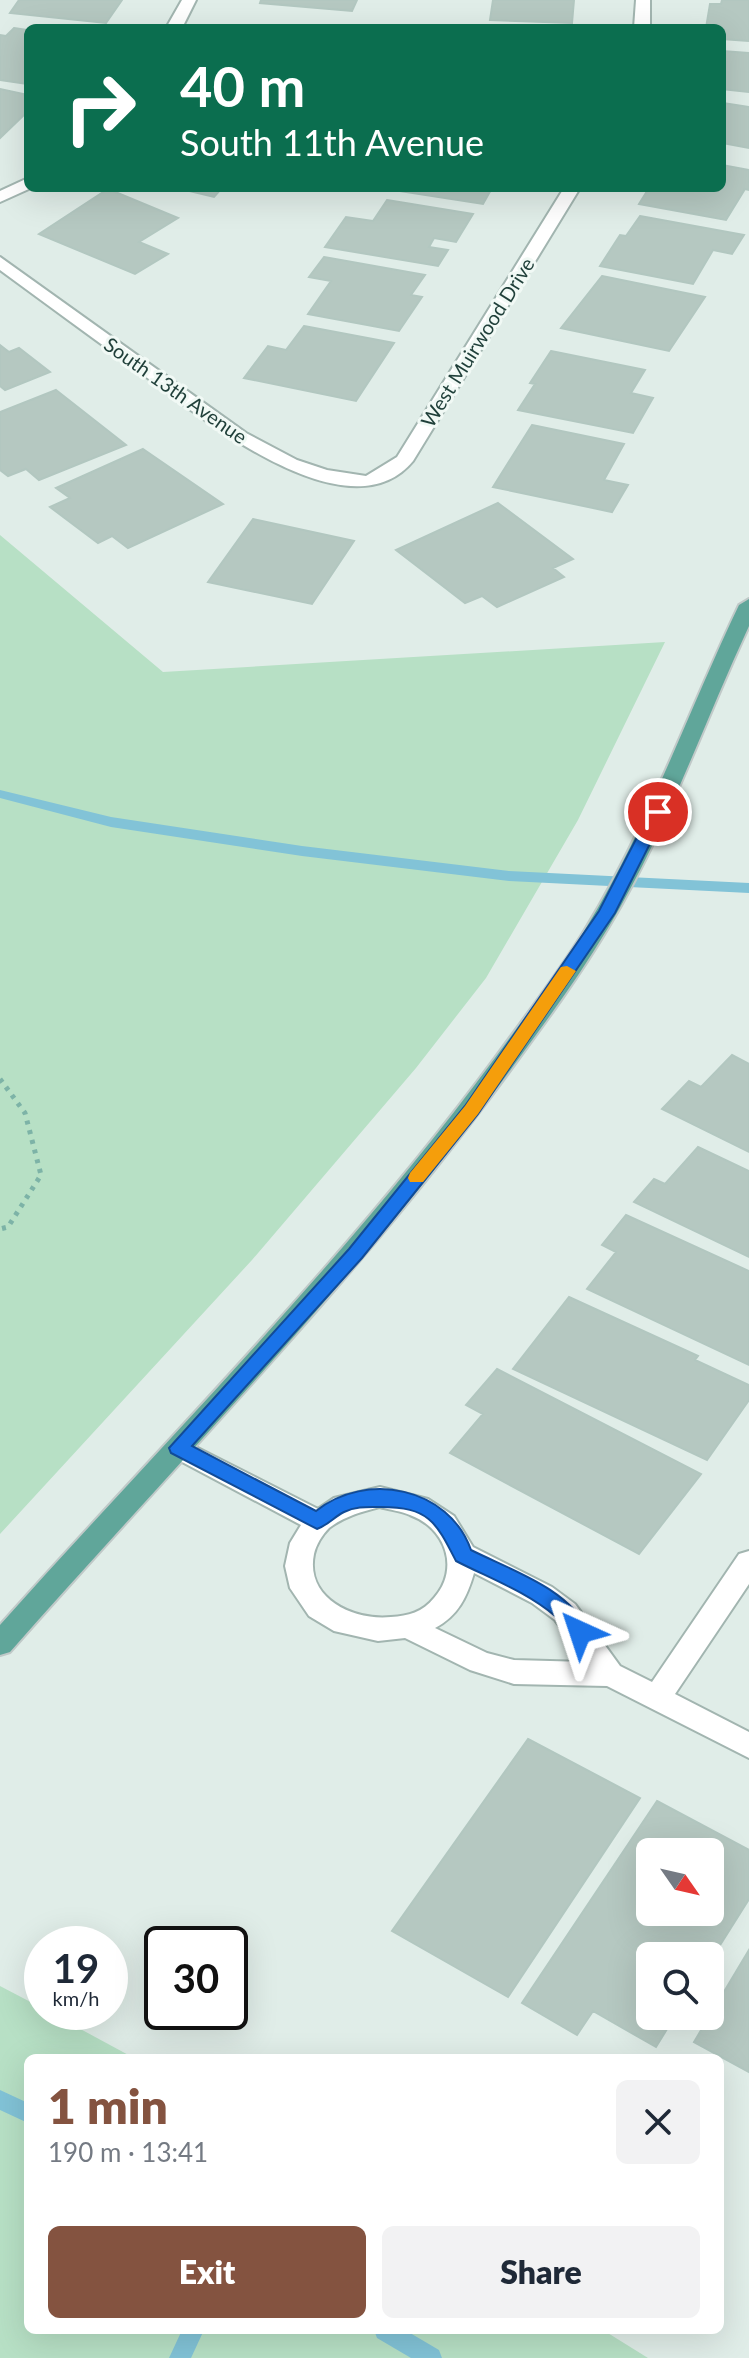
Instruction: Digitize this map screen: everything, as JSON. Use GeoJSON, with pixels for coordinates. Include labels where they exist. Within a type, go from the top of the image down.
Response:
{"type":"FeatureCollection","features":[{"type":"Feature","properties":{"kind":"main road"},"geometry":{"type":"LineString","coordinates":[[0,1644],[355,1253],[462,1122],[607,913],[648,834],[749,605]]}},
{"type":"Feature","properties":{"kind":"street"},"geometry":{"type":"LineString","coordinates":[[176,24],[189,0]]}},
{"type":"Feature","properties":{"kind":"street"},"geometry":{"type":"LineString","coordinates":[[642,24],[643,0]]}},
{"type":"Feature","properties":{"kind":"street"},"geometry":{"type":"LineString","coordinates":[[0,197],[24,185]]}},
{"type":"Feature","properties":{"kind":"street","name":"West Muirwood Drive"},"geometry":{"type":"LineString","coordinates":[[369,482],[404,461],[570,192]]}},
{"type":"Feature","properties":{"kind":"street","name":"South 13th Avenue"},"geometry":{"type":"LineString","coordinates":[[0,262],[240,437],[290,464],[324,475],[369,482]]}},
{"type":"Feature","properties":{"kind":"street"},"geometry":{"type":"LineString","coordinates":[[178,1448],[317,1521]]}},
{"type":"Feature","properties":{"kind":"street"},"geometry":{"type":"LineString","coordinates":[[357,1499],[403,1499],[425,1507],[443,1519],[457,1537],[463,1555],[463,1574],[445,1606],[427,1619],[407,1627],[381,1631],[353,1627],[330,1617],[311,1601],[300,1581],[298,1560],[303,1538],[317,1521],[335,1507],[357,1499]]}},
{"type":"Feature","properties":{"kind":"street"},"geometry":{"type":"LineString","coordinates":[[463,1555],[542,1595],[565,1612],[610,1674]]}},
{"type":"Feature","properties":{"kind":"street"},"geometry":{"type":"LineString","coordinates":[[657,1697],[749,1562]]}},
{"type":"Feature","properties":{"kind":"street"},"geometry":{"type":"LineString","coordinates":[[407,1627],[480,1662],[514,1672],[610,1674],[749,1746]]}},
{"type":"Feature","properties":{"kind":"path"},"geometry":{"type":"LineString","coordinates":[[0,1079],[25,1113],[41,1175],[8,1227],[0,1229]]}},
{"type":"Feature","properties":{"kind":"green space"},"geometry":{"type":"Polygon","coordinates":[[[0,535],[163,672],[665,642],[578,820],[486,978],[416,1068],[252,1260],[0,1534],[0,535]]]}},
{"type":"Feature","properties":{"kind":"green space"},"geometry":{"type":"Polygon","coordinates":[[[0,1986],[24,1999],[24,2030],[82,2030],[127,2054],[24,2054],[24,2334],[609,2334],[648,2358],[0,2358],[0,1986]]]}},
{"type":"Feature","properties":{"kind":"building"},"geometry":{"type":"Polygon","coordinates":[[[19,0],[122,0],[106,23],[10,13],[19,0]]]}},
{"type":"Feature","properties":{"kind":"building"},"geometry":{"type":"Polygon","coordinates":[[[261,0],[357,0],[352,11],[260,3],[261,0]]]}},
{"type":"Feature","properties":{"kind":"building"},"geometry":{"type":"Polygon","coordinates":[[[493,0],[574,0],[572,23],[490,20],[493,0]]]}},
{"type":"Feature","properties":{"kind":"building"},"geometry":{"type":"Polygon","coordinates":[[[722,0],[749,0],[749,41],[726,39],[726,24],[707,24],[710,4],[721,4],[722,0]]]}},
{"type":"Feature","properties":{"kind":"building"},"geometry":{"type":"Polygon","coordinates":[[[14,28],[24,29],[24,83],[0,80],[0,35],[6,36],[14,28]]]}},
{"type":"Feature","properties":{"kind":"building"},"geometry":{"type":"Polygon","coordinates":[[[726,51],[749,53],[749,92],[726,89],[726,51]]]}},
{"type":"Feature","properties":{"kind":"building"},"geometry":{"type":"Polygon","coordinates":[[[0,89],[24,94],[24,115],[0,138],[0,89]]]}},
{"type":"Feature","properties":{"kind":"building"},"geometry":{"type":"Polygon","coordinates":[[[726,103],[749,107],[749,148],[726,144],[726,103]]]}},
{"type":"Feature","properties":{"kind":"building"},"geometry":{"type":"Polygon","coordinates":[[[726,166],[749,170],[749,190],[745,189],[726,220],[639,204],[646,192],[726,192],[726,166]]]}},
{"type":"Feature","properties":{"kind":"building"},"geometry":{"type":"Polygon","coordinates":[[[103,192],[115,192],[178,218],[139,242],[168,254],[135,274],[39,234],[103,192]]]}},
{"type":"Feature","properties":{"kind":"building"},"geometry":{"type":"Polygon","coordinates":[[[193,192],[218,192],[214,197],[193,192]]]}},
{"type":"Feature","properties":{"kind":"building"},"geometry":{"type":"Polygon","coordinates":[[[406,192],[490,192],[483,204],[406,192]]]}},
{"type":"Feature","properties":{"kind":"building"},"geometry":{"type":"Polygon","coordinates":[[[387,200],[473,214],[456,242],[434,238],[429,247],[448,250],[438,266],[325,247],[346,217],[373,221],[387,200]]]}},
{"type":"Feature","properties":{"kind":"building"},"geometry":{"type":"Polygon","coordinates":[[[640,216],[744,235],[732,254],[713,250],[693,284],[600,266],[620,235],[626,236],[640,216]]]}},
{"type":"Feature","properties":{"kind":"building"},"geometry":{"type":"Polygon","coordinates":[[[324,257],[425,275],[411,295],[422,297],[399,331],[308,314],[331,281],[309,277],[324,257]]]}},
{"type":"Feature","properties":{"kind":"building"},"geometry":{"type":"Polygon","coordinates":[[[602,276],[705,297],[669,351],[561,328],[602,276]]]}},
{"type":"Feature","properties":{"kind":"building"},"geometry":{"type":"Polygon","coordinates":[[[304,326],[394,343],[356,401],[244,378],[268,346],[286,350],[304,326]]]}},
{"type":"Feature","properties":{"kind":"building"},"geometry":{"type":"Polygon","coordinates":[[[0,345],[9,352],[19,348],[50,372],[5,390],[0,386],[0,345]]]}},
{"type":"Feature","properties":{"kind":"building"},"geometry":{"type":"Polygon","coordinates":[[[551,351],[645,370],[631,393],[653,398],[633,433],[518,410],[535,384],[530,383],[551,351]]]}},
{"type":"Feature","properties":{"kind":"building"},"geometry":{"type":"Polygon","coordinates":[[[56,390],[126,445],[39,480],[26,469],[8,476],[0,470],[0,412],[56,390]]]}},
{"type":"Feature","properties":{"kind":"building"},"geometry":{"type":"Polygon","coordinates":[[[532,425],[624,444],[604,480],[628,485],[612,512],[493,487],[532,425]]]}},
{"type":"Feature","properties":{"kind":"building"},"geometry":{"type":"Polygon","coordinates":[[[143,449],[223,504],[128,548],[112,536],[98,543],[50,507],[70,498],[56,488],[143,449]]]}},
{"type":"Feature","properties":{"kind":"building"},"geometry":{"type":"Polygon","coordinates":[[[498,503],[573,559],[553,568],[564,577],[497,607],[482,596],[465,603],[396,550],[498,503]]]}},
{"type":"Feature","properties":{"kind":"building"},"geometry":{"type":"Polygon","coordinates":[[[253,519],[354,541],[312,604],[208,582],[253,519]]]}},
{"type":"Feature","properties":{"kind":"building"},"geometry":{"type":"Polygon","coordinates":[[[732,1055],[749,1064],[749,1152],[662,1109],[689,1081],[701,1087],[732,1055]]]}},
{"type":"Feature","properties":{"kind":"building"},"geometry":{"type":"Polygon","coordinates":[[[698,1147],[749,1171],[749,1257],[634,1202],[654,1179],[665,1184],[698,1147]]]}},
{"type":"Feature","properties":{"kind":"building"},"geometry":{"type":"Polygon","coordinates":[[[626,1215],[749,1271],[749,1365],[587,1289],[616,1252],[602,1245],[626,1215]]]}},
{"type":"Feature","properties":{"kind":"building"},"geometry":{"type":"Polygon","coordinates":[[[569,1297],[698,1356],[695,1360],[749,1385],[749,1400],[707,1460],[513,1369],[569,1297]]]}},
{"type":"Feature","properties":{"kind":"building"},"geometry":{"type":"Polygon","coordinates":[[[497,1369],[701,1474],[639,1554],[450,1453],[483,1414],[466,1405],[497,1369]]]}},
{"type":"Feature","properties":{"kind":"building"},"geometry":{"type":"Polygon","coordinates":[[[528,1739],[640,1798],[508,1997],[392,1931],[528,1739]]]}},
{"type":"Feature","properties":{"kind":"building"},"geometry":{"type":"Polygon","coordinates":[[[657,1801],[749,1850],[749,1899],[722,1942],[636,1942],[636,2030],[666,2030],[656,2047],[593,2011],[577,2035],[522,2003],[657,1801]]]}},
{"type":"Feature","properties":{"kind":"building"},"geometry":{"type":"Polygon","coordinates":[[[749,1950],[749,2072],[724,2058],[724,2054],[716,2054],[694,2042],[701,2030],[724,2030],[724,1992],[749,1950]]]}},
{"type":"Feature","properties":{"kind":"waterway"},"geometry":{"type":"LineString","coordinates":[[0,794],[111,822],[302,851],[509,876],[749,888]]}},
{"type":"Feature","properties":{"kind":"waterway"},"geometry":{"type":"LineString","coordinates":[[0,2100],[24,2111]]}},
{"type":"Feature","properties":{"kind":"waterway"},"geometry":{"type":"LineString","coordinates":[[180,2358],[191,2334]]}},
{"type":"Feature","properties":{"kind":"waterway"},"geometry":{"type":"LineString","coordinates":[[392,2334],[431,2358]]}},
{"type":"Feature","properties":{"kind":"slow traffic"},"geometry":{"type":"LineString","coordinates":[[417,1178],[472,1110],[567,971]]}},
{"type":"Feature","properties":{"kind":"route"},"geometry":{"type":"LineString","coordinates":[[580,1632],[565,1612],[542,1595],[463,1555],[457,1537],[443,1519],[425,1507],[403,1499],[357,1499],[335,1507],[317,1521],[178,1448],[355,1253],[472,1110],[607,913],[658,812]]}}]}
